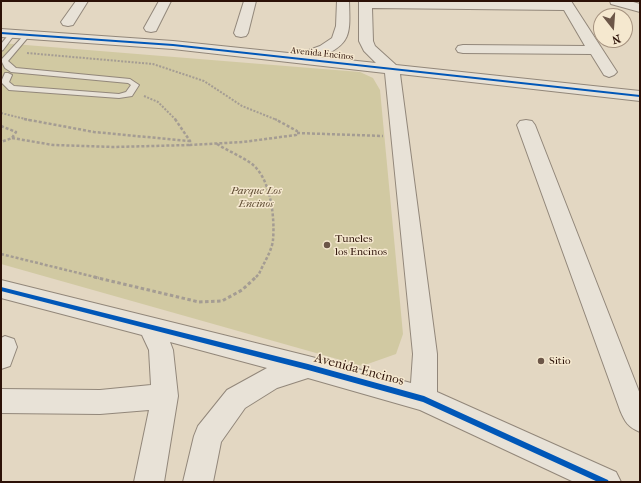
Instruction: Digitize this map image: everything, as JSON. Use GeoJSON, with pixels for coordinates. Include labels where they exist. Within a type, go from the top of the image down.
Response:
{"type":"FeatureCollection","features":[{"type":"Feature","properties":{"kind":"street"},"geometry":{"type":"LineString","coordinates":[[68,22],[82,1]]}},
{"type":"Feature","properties":{"kind":"street"},"geometry":{"type":"LineString","coordinates":[[151,28],[165,1]]}},
{"type":"Feature","properties":{"kind":"street"},"geometry":{"type":"LineString","coordinates":[[241,33],[250,1]]}},
{"type":"Feature","properties":{"kind":"street"},"geometry":{"type":"LineString","coordinates":[[299,60],[336,44],[344,28],[343,1]]}},
{"type":"Feature","properties":{"kind":"street"},"geometry":{"type":"LineString","coordinates":[[616,1],[640,8]]}},
{"type":"Feature","properties":{"kind":"street"},"geometry":{"type":"LineString","coordinates":[[424,399],[425,354],[392,69],[369,48],[366,41],[365,3],[566,3],[608,72]]}},
{"type":"Feature","properties":{"kind":"street","name":"Avenida Encinos"},"geometry":{"type":"LineString","coordinates":[[7,33],[173,45],[299,60],[640,96]]}},
{"type":"Feature","properties":{"kind":"street"},"geometry":{"type":"LineString","coordinates":[[463,49],[595,50]]}},
{"type":"Feature","properties":{"kind":"street"},"geometry":{"type":"LineString","coordinates":[[500,49],[506,63]]}},
{"type":"Feature","properties":{"kind":"street"},"geometry":{"type":"LineString","coordinates":[[526,125],[633,410],[640,419]]}},
{"type":"Feature","properties":{"kind":"street","name":"Avenida Encinos"},"geometry":{"type":"LineString","coordinates":[[1,290],[308,367],[424,399],[606,482]]}},
{"type":"Feature","properties":{"kind":"street"},"geometry":{"type":"LineString","coordinates":[[149,482],[165,396],[161,350],[151,327]]}},
{"type":"Feature","properties":{"kind":"street"},"geometry":{"type":"LineString","coordinates":[[198,482],[208,436],[236,399],[270,378],[308,367]]}},
{"type":"Feature","properties":{"kind":"street"},"geometry":{"type":"LineString","coordinates":[[1,401],[100,402],[165,396]]}},
{"type":"Feature","properties":{"kind":"lane"},"geometry":{"type":"LineString","coordinates":[[1,49],[7,33]]}},
{"type":"Feature","properties":{"kind":"lane"},"geometry":{"type":"LineString","coordinates":[[20,71],[5,74],[5,82],[12,88],[119,96],[129,94],[135,85],[130,82],[20,71],[8,66],[4,61],[27,35]]}},
{"type":"Feature","properties":{"kind":"path"},"geometry":{"type":"LineString","coordinates":[[13,51],[153,64],[204,81],[242,106],[283,123],[297,131],[297,133]]}},
{"type":"Feature","properties":{"kind":"path"},"geometry":{"type":"LineString","coordinates":[[129,94],[152,97],[163,106],[190,141],[190,145]]}},
{"type":"Feature","properties":{"kind":"path"},"geometry":{"type":"LineString","coordinates":[[1,113],[22,120],[61,126],[118,134],[190,141]]}},
{"type":"Feature","properties":{"kind":"path"},"geometry":{"type":"LineString","coordinates":[[1,126],[16,132],[12,138]]}},
{"type":"Feature","properties":{"kind":"path"},"geometry":{"type":"LineString","coordinates":[[1,142],[12,138],[53,145],[114,147],[217,144],[296,136],[297,133],[400,136]]}},
{"type":"Feature","properties":{"kind":"path"},"geometry":{"type":"LineString","coordinates":[[1,254],[199,302],[222,301],[242,290],[260,274],[273,242],[274,215],[270,196],[263,179],[253,165],[217,144]]}},
{"type":"Feature","properties":{"kind":"green space","name":"Parque Los Encinos"},"geometry":{"type":"Polygon","coordinates":[[[1,43],[360,72],[373,78],[380,90],[403,334],[396,354],[362,366],[1,264],[1,43]]]}},
{"type":"Feature","properties":{"kind":"cycle path"},"geometry":{"type":"LineString","coordinates":[[1,33],[173,45],[640,96]]}},
{"type":"Feature","properties":{"kind":"cycle path"},"geometry":{"type":"LineString","coordinates":[[1,289],[308,367],[424,399],[606,482]]}},
{"type":"Feature","properties":{"kind":"place","name":"Tuneles los Encinos"},"geometry":{"type":"Point","coordinates":[327,245]}},
{"type":"Feature","properties":{"kind":"place","name":"Sitio"},"geometry":{"type":"Point","coordinates":[541,361]}}]}
